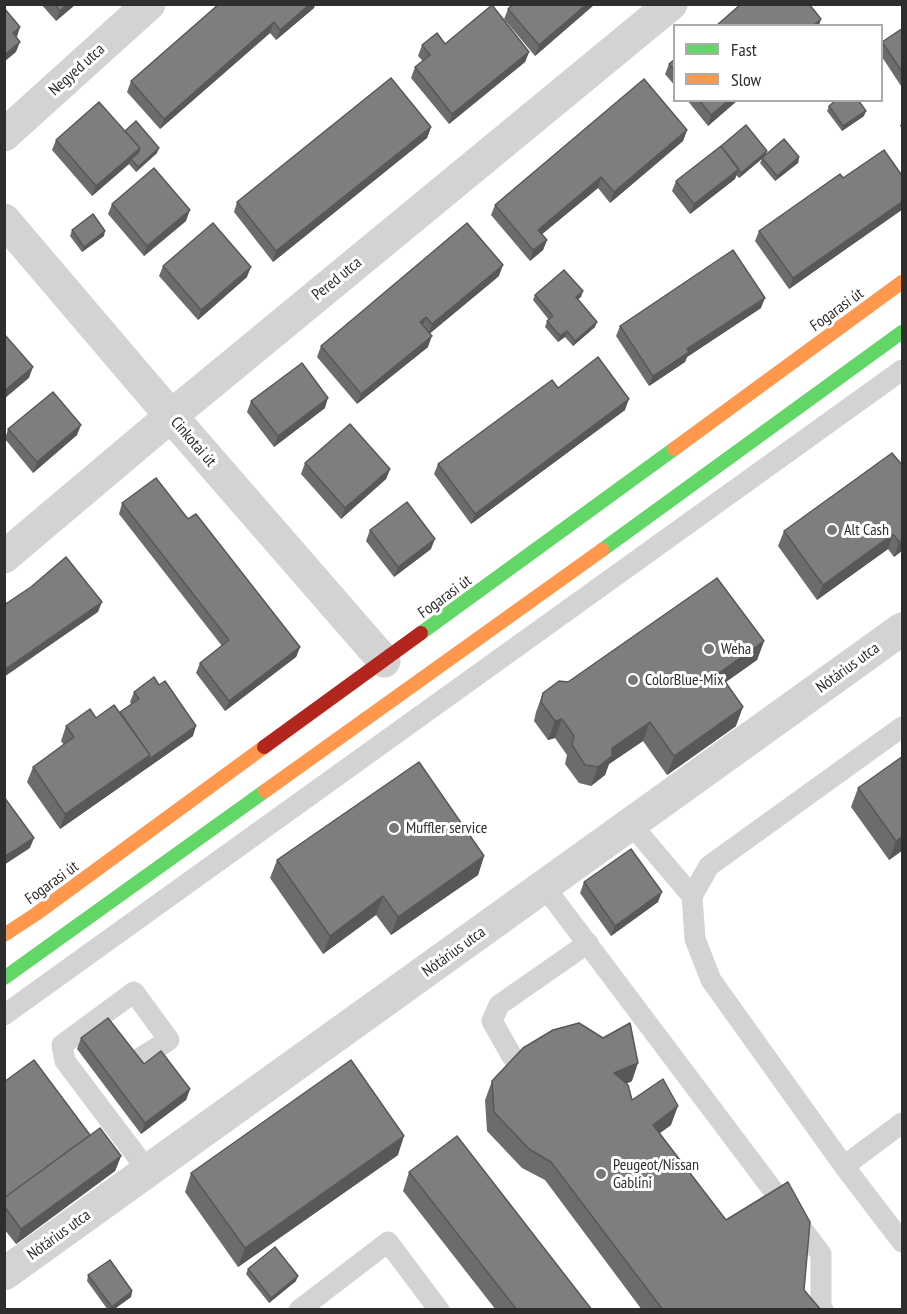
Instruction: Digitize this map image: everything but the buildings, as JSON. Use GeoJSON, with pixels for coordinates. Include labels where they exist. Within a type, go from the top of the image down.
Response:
{"type":"FeatureCollection","features":[{"type":"Feature","properties":{"kind":"street","name":"Negyed utca"},"geometry":{"type":"LineString","coordinates":[[4,135],[149,4]]}},
{"type":"Feature","properties":{"kind":"street","name":"Pered utca"},"geometry":{"type":"LineString","coordinates":[[4,557],[171,416],[671,4]]}},
{"type":"Feature","properties":{"kind":"street","name":"Cinkotai út"},"geometry":{"type":"LineString","coordinates":[[4,220],[384,661]]}},
{"type":"Feature","properties":{"kind":"street","name":"Fogarasi út"},"geometry":{"type":"LineString","coordinates":[[4,935],[46,907],[903,282]]}},
{"type":"Feature","properties":{"kind":"street"},"geometry":{"type":"LineString","coordinates":[[4,978],[903,333]]}},
{"type":"Feature","properties":{"kind":"street","name":"Nótárius utca"},"geometry":{"type":"LineString","coordinates":[[6,1270],[148,1171],[903,629]]}},
{"type":"Feature","properties":{"kind":"lane"},"geometry":{"type":"LineString","coordinates":[[4,1015],[903,370]]}},
{"type":"Feature","properties":{"kind":"lane"},"geometry":{"type":"LineString","coordinates":[[903,727],[709,866],[692,896],[695,939],[711,980],[844,1166],[903,1242]]}},
{"type":"Feature","properties":{"kind":"lane"},"geometry":{"type":"LineString","coordinates":[[631,824],[692,896]]}},
{"type":"Feature","properties":{"kind":"lane"},"geometry":{"type":"LineString","coordinates":[[544,886],[821,1254],[821,1306],[823,1310]]}},
{"type":"Feature","properties":{"kind":"lane"},"geometry":{"type":"LineString","coordinates":[[513,1059],[492,1021],[499,1005],[588,943]]}},
{"type":"Feature","properties":{"kind":"lane"},"geometry":{"type":"LineString","coordinates":[[131,1064],[169,1040],[134,992],[62,1045],[65,1061],[97,1088],[148,1171]]}},
{"type":"Feature","properties":{"kind":"lane"},"geometry":{"type":"LineString","coordinates":[[844,1166],[903,1123]]}},
{"type":"Feature","properties":{"kind":"lane"},"geometry":{"type":"LineString","coordinates":[[299,1310],[388,1242],[439,1310]]}},
{"type":"Feature","properties":{"kind":"traffic: fast"},"geometry":{"type":"LineString","coordinates":[[602,550],[902,332]]}},
{"type":"Feature","properties":{"kind":"traffic: fast"},"geometry":{"type":"LineString","coordinates":[[421,633],[674,449]]}},
{"type":"Feature","properties":{"kind":"traffic: fast"},"geometry":{"type":"LineString","coordinates":[[4,978],[265,791]]}},
{"type":"Feature","properties":{"kind":"traffic: slow"},"geometry":{"type":"LineString","coordinates":[[674,449],[902,282]]}},
{"type":"Feature","properties":{"kind":"traffic: slow"},"geometry":{"type":"LineString","coordinates":[[265,791],[602,550]]}},
{"type":"Feature","properties":{"kind":"traffic: slow"},"geometry":{"type":"LineString","coordinates":[[4,935],[264,747]]}},
{"type":"Feature","properties":{"kind":"traffic: jam"},"geometry":{"type":"LineString","coordinates":[[264,747],[421,633]]}},
{"type":"Feature","properties":{"kind":"place","name":"Alt Cash"},"geometry":{"type":"Point","coordinates":[832,530]}},
{"type":"Feature","properties":{"kind":"place","name":"Weha"},"geometry":{"type":"Point","coordinates":[709,649]}},
{"type":"Feature","properties":{"kind":"place","name":"ColorBlue-Mix"},"geometry":{"type":"Point","coordinates":[633,680]}},
{"type":"Feature","properties":{"kind":"place","name":"Muffler service"},"geometry":{"type":"Point","coordinates":[394,828]}},
{"type":"Feature","properties":{"kind":"place","name":"Peugeot/Nissan Gablini"},"geometry":{"type":"Point","coordinates":[601,1174]}}]}
